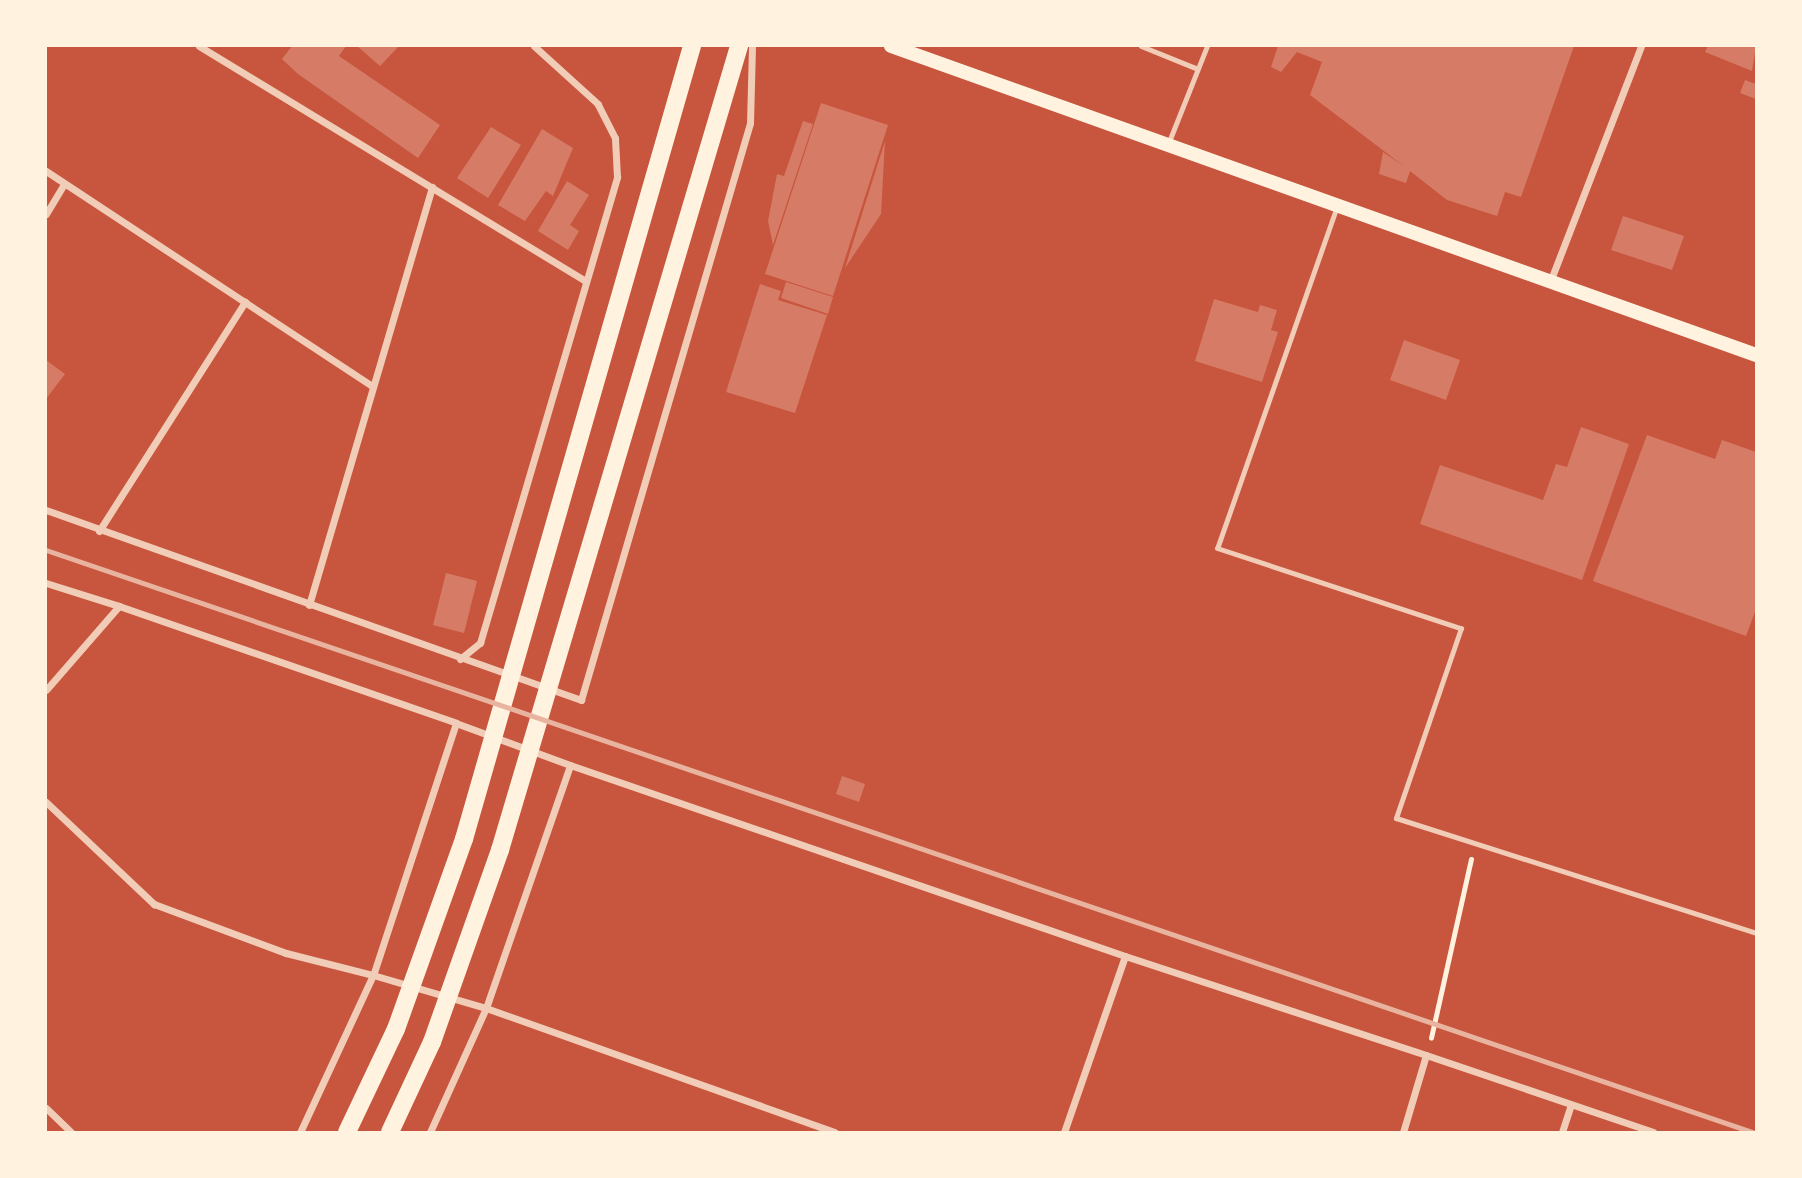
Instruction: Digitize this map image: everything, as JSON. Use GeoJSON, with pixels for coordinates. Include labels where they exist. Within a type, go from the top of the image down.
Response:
{"type":"FeatureCollection","features":[{"type":"Feature","properties":{"kind":"main road"},"geometry":{"type":"LineString","coordinates":[[347,1132],[370,1083],[464,839],[692,46]]}},
{"type":"Feature","properties":{"kind":"main road"},"geometry":{"type":"LineString","coordinates":[[390,1132],[408,1094],[500,850],[601,494],[739,46]]}},
{"type":"Feature","properties":{"kind":"main road"},"geometry":{"type":"LineString","coordinates":[[891,46],[1756,355]]}},
{"type":"Feature","properties":{"kind":"street"},"geometry":{"type":"LineString","coordinates":[[199,46],[584,280]]}},
{"type":"Feature","properties":{"kind":"street"},"geometry":{"type":"LineString","coordinates":[[460,659],[480,643],[584,280],[617,177],[615,138],[598,104],[534,46]]}},
{"type":"Feature","properties":{"kind":"street"},"geometry":{"type":"LineString","coordinates":[[46,510],[581,700],[750,123],[752,46]]}},
{"type":"Feature","properties":{"kind":"street"},"geometry":{"type":"LineString","coordinates":[[1550,282],[1641,46]]}},
{"type":"Feature","properties":{"kind":"street"},"geometry":{"type":"LineString","coordinates":[[46,171],[371,386]]}},
{"type":"Feature","properties":{"kind":"street"},"geometry":{"type":"LineString","coordinates":[[46,214],[64,184]]}},
{"type":"Feature","properties":{"kind":"street"},"geometry":{"type":"LineString","coordinates":[[309,605],[371,386],[432,187]]}},
{"type":"Feature","properties":{"kind":"street"},"geometry":{"type":"LineString","coordinates":[[99,531],[245,302]]}},
{"type":"Feature","properties":{"kind":"street"},"geometry":{"type":"LineString","coordinates":[[46,583],[119,606],[1125,956],[1653,1132]]}},
{"type":"Feature","properties":{"kind":"street"},"geometry":{"type":"LineString","coordinates":[[46,691],[119,606]]}},
{"type":"Feature","properties":{"kind":"street"},"geometry":{"type":"LineString","coordinates":[[300,1132],[373,975],[456,723]]}},
{"type":"Feature","properties":{"kind":"street"},"geometry":{"type":"LineString","coordinates":[[430,1132],[486,1008],[570,765]]}},
{"type":"Feature","properties":{"kind":"street"},"geometry":{"type":"LineString","coordinates":[[46,802],[154,904],[286,953],[486,1008],[835,1132]]}},
{"type":"Feature","properties":{"kind":"street"},"geometry":{"type":"LineString","coordinates":[[1064,1132],[1125,956]]}},
{"type":"Feature","properties":{"kind":"street"},"geometry":{"type":"LineString","coordinates":[[1403,1132],[1426,1055]]}},
{"type":"Feature","properties":{"kind":"street"},"geometry":{"type":"LineString","coordinates":[[1562,1132],[1571,1105]]}},
{"type":"Feature","properties":{"kind":"street"},"geometry":{"type":"LineString","coordinates":[[46,1108],[71,1132]]}},
{"type":"Feature","properties":{"kind":"lane"},"geometry":{"type":"LineString","coordinates":[[1141,46],[1198,69]]}},
{"type":"Feature","properties":{"kind":"lane"},"geometry":{"type":"LineString","coordinates":[[1168,145],[1207,46]]}},
{"type":"Feature","properties":{"kind":"lane"},"geometry":{"type":"LineString","coordinates":[[1337,205],[1217,548],[1461,628],[1396,818],[1756,933]]}},
{"type":"Feature","properties":{"kind":"path"},"geometry":{"type":"LineString","coordinates":[[1426,1055],[1449,976],[1474,844]]}},
{"type":"Feature","properties":{"kind":"building"},"geometry":{"type":"Polygon","coordinates":[[[292,46],[346,46],[339,56],[440,125],[418,158],[298,74],[282,59],[292,46]]]}},
{"type":"Feature","properties":{"kind":"building"},"geometry":{"type":"Polygon","coordinates":[[[357,46],[399,46],[380,66],[357,46]]]}},
{"type":"Feature","properties":{"kind":"building"},"geometry":{"type":"Polygon","coordinates":[[[1278,46],[1574,46],[1521,197],[1505,192],[1497,216],[1447,200],[1410,171],[1406,183],[1379,174],[1383,152],[1405,167],[1310,95],[1322,62],[1297,52],[1281,72],[1271,67],[1278,46]]]}},
{"type":"Feature","properties":{"kind":"building"},"geometry":{"type":"Polygon","coordinates":[[[1708,46],[1756,46],[1752,71],[1705,52],[1708,46]]]}},
{"type":"Feature","properties":{"kind":"building"},"geometry":{"type":"Polygon","coordinates":[[[1745,80],[1756,84],[1756,99],[1740,93],[1745,80]]]}},
{"type":"Feature","properties":{"kind":"building"},"geometry":{"type":"Polygon","coordinates":[[[821,103],[888,125],[833,296],[765,274],[821,103]]]}},
{"type":"Feature","properties":{"kind":"building"},"geometry":{"type":"Polygon","coordinates":[[[803,121],[813,124],[773,245],[768,221],[777,174],[784,176],[803,121]]]}},
{"type":"Feature","properties":{"kind":"building"},"geometry":{"type":"Polygon","coordinates":[[[491,127],[521,145],[488,198],[457,178],[491,127]]]}},
{"type":"Feature","properties":{"kind":"building"},"geometry":{"type":"Polygon","coordinates":[[[542,129],[573,148],[553,196],[546,191],[525,221],[498,205],[542,129]]]}},
{"type":"Feature","properties":{"kind":"building"},"geometry":{"type":"Polygon","coordinates":[[[885,141],[881,214],[845,268],[885,141]]]}},
{"type":"Feature","properties":{"kind":"building"},"geometry":{"type":"Polygon","coordinates":[[[567,181],[589,195],[570,225],[579,231],[568,250],[538,231],[567,181]]]}},
{"type":"Feature","properties":{"kind":"building"},"geometry":{"type":"Polygon","coordinates":[[[1623,216],[1684,236],[1672,270],[1611,250],[1623,216]]]}},
{"type":"Feature","properties":{"kind":"building"},"geometry":{"type":"Polygon","coordinates":[[[786,282],[833,297],[828,314],[781,298],[786,282]]]}},
{"type":"Feature","properties":{"kind":"building"},"geometry":{"type":"Polygon","coordinates":[[[760,284],[781,291],[778,300],[827,315],[795,413],[726,392],[760,284]]]}},
{"type":"Feature","properties":{"kind":"building"},"geometry":{"type":"Polygon","coordinates":[[[1214,299],[1258,312],[1260,305],[1277,310],[1271,330],[1278,332],[1262,382],[1195,361],[1214,299]]]}},
{"type":"Feature","properties":{"kind":"building"},"geometry":{"type":"Polygon","coordinates":[[[1404,340],[1460,360],[1446,400],[1390,380],[1404,340]]]}},
{"type":"Feature","properties":{"kind":"building"},"geometry":{"type":"Polygon","coordinates":[[[46,360],[65,374],[46,399],[46,360]]]}},
{"type":"Feature","properties":{"kind":"building"},"geometry":{"type":"Polygon","coordinates":[[[1581,427],[1629,444],[1582,580],[1420,524],[1440,465],[1543,500],[1556,464],[1567,467],[1581,427]]]}},
{"type":"Feature","properties":{"kind":"building"},"geometry":{"type":"Polygon","coordinates":[[[1647,435],[1715,459],[1722,440],[1756,452],[1756,609],[1746,636],[1593,581],[1647,435]]]}},
{"type":"Feature","properties":{"kind":"building"},"geometry":{"type":"Polygon","coordinates":[[[446,573],[477,581],[464,633],[433,625],[446,573]]]}},
{"type":"Feature","properties":{"kind":"building"},"geometry":{"type":"Polygon","coordinates":[[[842,776],[865,784],[859,802],[836,794],[842,776]]]}},
{"type":"Feature","properties":{"kind":"railway"},"geometry":{"type":"LineString","coordinates":[[46,550],[1752,1132]]}}]}
